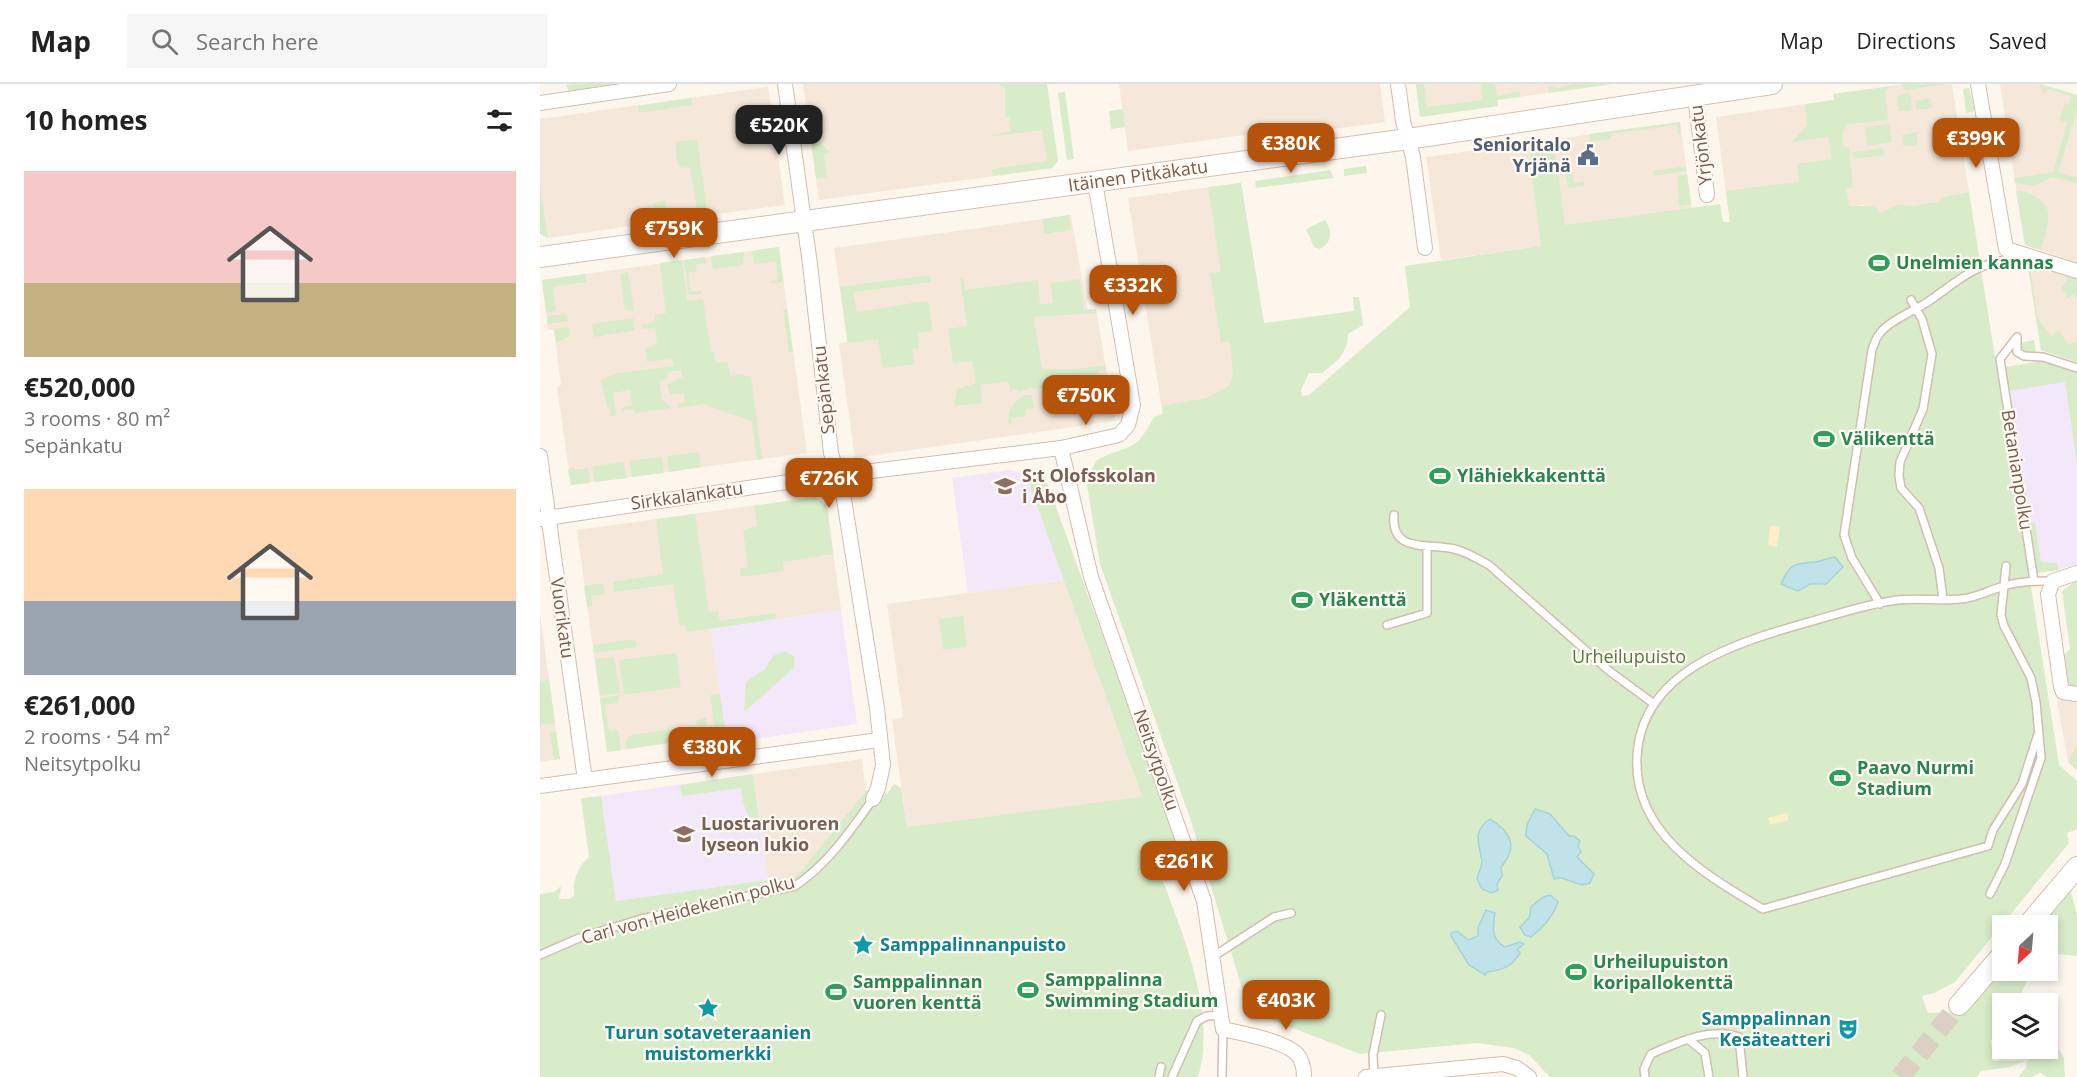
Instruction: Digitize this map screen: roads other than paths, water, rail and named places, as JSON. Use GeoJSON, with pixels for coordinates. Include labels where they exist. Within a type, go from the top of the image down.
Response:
{"type":"FeatureCollection","features":[{"type":"Feature","properties":{"kind":"main road","name":"Itäinen Pitkäkatu"},"geometry":{"type":"LineString","coordinates":[[540,257],[804,223],[1408,139],[1772,84]]}},
{"type":"Feature","properties":{"kind":"main road"},"geometry":{"type":"LineString","coordinates":[[2036,915],[2077,867]]}},
{"type":"Feature","properties":{"kind":"main road"},"geometry":{"type":"LineString","coordinates":[[1959,1005],[1992,967]]}},
{"type":"Feature","properties":{"kind":"street"},"geometry":{"type":"LineString","coordinates":[[540,104],[669,84]]}},
{"type":"Feature","properties":{"kind":"street","name":"Sepänkatu"},"geometry":{"type":"LineString","coordinates":[[785,84],[836,475],[843,493],[859,604],[864,621],[883,765],[879,788],[873,799]]}},
{"type":"Feature","properties":{"kind":"street"},"geometry":{"type":"LineString","coordinates":[[1398,84],[1425,248]]}},
{"type":"Feature","properties":{"kind":"street"},"geometry":{"type":"LineString","coordinates":[[1978,84],[2006,249],[2077,271]]}},
{"type":"Feature","properties":{"kind":"street","name":"Yrjönkatu"},"geometry":{"type":"LineString","coordinates":[[1695,95],[1707,195]]}},
{"type":"Feature","properties":{"kind":"street","name":"Sirkkalankatu"},"geometry":{"type":"LineString","coordinates":[[544,518],[836,475],[1060,448],[1119,435],[1128,425],[1133,405],[1095,182]]}},
{"type":"Feature","properties":{"kind":"street","name":"Neitsytpolku"},"geometry":{"type":"LineString","coordinates":[[1060,448],[1091,577],[1204,901],[1223,1022]]}},
{"type":"Feature","properties":{"kind":"street","name":"Vuorikatu"},"geometry":{"type":"LineString","coordinates":[[540,456],[544,518],[585,780]]}},
{"type":"Feature","properties":{"kind":"street"},"geometry":{"type":"LineString","coordinates":[[2065,577],[2048,594],[2058,674],[2070,693]]}},
{"type":"Feature","properties":{"kind":"street"},"geometry":{"type":"LineString","coordinates":[[540,786],[879,740]]}},
{"type":"Feature","properties":{"kind":"street"},"geometry":{"type":"LineString","coordinates":[[1223,1022],[1296,1053],[1304,1064],[1305,1077]]}},
{"type":"Feature","properties":{"kind":"street"},"geometry":{"type":"LineString","coordinates":[[1366,1077],[1503,1064],[1517,1068],[1529,1077]]}},
{"type":"Feature","properties":{"kind":"lane"},"geometry":{"type":"LineString","coordinates":[[1880,604],[1846,546],[1845,518],[1872,350],[1877,336],[1885,327],[1916,309],[1974,268],[1987,262],[2007,260],[2006,249]]}},
{"type":"Feature","properties":{"kind":"lane"},"geometry":{"type":"LineString","coordinates":[[1911,300],[1932,354],[1923,409],[1900,462],[1899,476],[1901,488],[1919,508],[1939,568],[1943,599]]}},
{"type":"Feature","properties":{"kind":"lane","name":"Betanianpolku"},"geometry":{"type":"LineString","coordinates":[[2034,581],[2000,359],[2017,337],[2017,352],[2024,356],[2043,357],[2077,368]]}},
{"type":"Feature","properties":{"kind":"lane"},"geometry":{"type":"LineString","coordinates":[[1394,515],[1395,533],[1400,540],[1427,547],[1450,548],[1470,554],[1489,565],[1608,670],[1654,704]]}},
{"type":"Feature","properties":{"kind":"lane"},"geometry":{"type":"LineString","coordinates":[[1387,626],[1427,613],[1427,547]]}},
{"type":"Feature","properties":{"kind":"lane"},"geometry":{"type":"LineString","coordinates":[[1990,894],[2005,864],[2041,758],[2037,702],[2031,678],[2004,626],[2001,615],[2006,566]]}},
{"type":"Feature","properties":{"kind":"lane"},"geometry":{"type":"LineString","coordinates":[[2038,734],[2022,784],[1993,830],[1988,846],[1763,909],[1696,866],[1676,850],[1645,804],[1636,773],[1637,754],[1644,724],[1654,704],[1681,677],[1719,652],[1770,634],[1880,604],[1920,598],[1943,599],[1980,595],[2004,586],[2065,577]]}},
{"type":"Feature","properties":{"kind":"lane","name":"Carl von Heidekenin polku"},"geometry":{"type":"LineString","coordinates":[[540,955],[579,938],[641,919],[795,886],[808,877],[828,856],[873,799]]}},
{"type":"Feature","properties":{"kind":"lane"},"geometry":{"type":"LineString","coordinates":[[1214,957],[1274,917],[1291,913]]}},
{"type":"Feature","properties":{"kind":"lane"},"geometry":{"type":"LineString","coordinates":[[1374,1076],[1373,1055],[1381,1015]]}},
{"type":"Feature","properties":{"kind":"lane"},"geometry":{"type":"LineString","coordinates":[[1172,1077],[1197,1021],[1207,1016],[1223,1022]]}},
{"type":"Feature","properties":{"kind":"lane","name":"Neitsytpolku"},"geometry":{"type":"LineString","coordinates":[[1221,1077],[1223,1022]]}},
{"type":"Feature","properties":{"kind":"lane"},"geometry":{"type":"LineString","coordinates":[[1645,1077],[1644,1069],[1651,1054],[1689,1039],[1723,1032],[1739,1037],[1743,1077]]}},
{"type":"Feature","properties":{"kind":"lane"},"geometry":{"type":"LineString","coordinates":[[1689,1039],[1705,1053],[1709,1077]]}},
{"type":"Feature","properties":{"kind":"lane"},"geometry":{"type":"LineString","coordinates":[[1158,1077],[1161,1068]]}},
{"type":"Feature","properties":{"kind":"water"},"geometry":{"type":"Polygon","coordinates":[[[1835,557],[1843,567],[1826,584],[1810,584],[1798,591],[1781,584],[1787,572],[1794,566],[1835,557]]]}},
{"type":"Feature","properties":{"kind":"water"},"geometry":{"type":"Polygon","coordinates":[[[1535,809],[1550,814],[1569,836],[1574,836],[1580,841],[1578,846],[1581,852],[1577,857],[1594,874],[1590,883],[1580,884],[1563,878],[1554,879],[1547,854],[1526,836],[1527,825],[1535,809]]]}},
{"type":"Feature","properties":{"kind":"water"},"geometry":{"type":"Polygon","coordinates":[[[1490,819],[1508,835],[1511,847],[1501,867],[1502,876],[1497,884],[1498,890],[1492,893],[1482,889],[1477,879],[1482,861],[1478,843],[1479,833],[1490,819]]]}},
{"type":"Feature","properties":{"kind":"water"},"geometry":{"type":"Polygon","coordinates":[[[1550,895],[1558,902],[1554,912],[1535,934],[1531,937],[1525,935],[1520,927],[1529,918],[1531,907],[1543,897],[1550,895]]]}},
{"type":"Feature","properties":{"kind":"water"},"geometry":{"type":"Polygon","coordinates":[[[1486,910],[1495,913],[1494,932],[1500,944],[1505,947],[1520,942],[1524,944],[1517,950],[1520,953],[1511,964],[1503,969],[1487,972],[1485,975],[1469,965],[1451,933],[1457,931],[1468,940],[1478,936],[1478,928],[1486,910]]]}},
{"type":"Feature","properties":{"kind":"tunnel"},"geometry":{"type":"LineString","coordinates":[[1900,1077],[1959,1005]]}},
{"type":"Feature","properties":{"kind":"place","name":"Senioritalo Yrjänä"},"geometry":{"type":"Point","coordinates":[1588,155]}},
{"type":"Feature","properties":{"kind":"place","name":"Unelmien kannas"},"geometry":{"type":"Point","coordinates":[1879,263]}},
{"type":"Feature","properties":{"kind":"place","name":"Välikenttä"},"geometry":{"type":"Point","coordinates":[1824,439]}},
{"type":"Feature","properties":{"kind":"place","name":"Ylähiekkakenttä"},"geometry":{"type":"Point","coordinates":[1440,476]}},
{"type":"Feature","properties":{"kind":"place","name":"S:t Olofsskolan i Åbo"},"geometry":{"type":"Point","coordinates":[1005,486]}},
{"type":"Feature","properties":{"kind":"place","name":"Yläkenttä"},"geometry":{"type":"Point","coordinates":[1302,600]}},
{"type":"Feature","properties":{"kind":"place","name":"Paavo Nurmi Stadium"},"geometry":{"type":"Point","coordinates":[1840,778]}},
{"type":"Feature","properties":{"kind":"place","name":"Luostarivuoren lyseon lukio"},"geometry":{"type":"Point","coordinates":[684,834]}},
{"type":"Feature","properties":{"kind":"place","name":"Samppalinnanpuisto"},"geometry":{"type":"Point","coordinates":[863,945]}},
{"type":"Feature","properties":{"kind":"place","name":"Urheilupuiston koripallokenttä"},"geometry":{"type":"Point","coordinates":[1576,972]}},
{"type":"Feature","properties":{"kind":"place","name":"Samppalinna Swimming Stadium"},"geometry":{"type":"Point","coordinates":[1028,990]}},
{"type":"Feature","properties":{"kind":"place","name":"Samppalinnan vuoren kenttä"},"geometry":{"type":"Point","coordinates":[836,992]}},
{"type":"Feature","properties":{"kind":"place","name":"Turun sotaveteraanien muistomerkki"},"geometry":{"type":"Point","coordinates":[708,1008]}},
{"type":"Feature","properties":{"kind":"place","name":"Samppalinnan Kesäteatteri"},"geometry":{"type":"Point","coordinates":[1848,1029]}},
{"type":"Feature","properties":{"kind":"park label","name":"Urheilupuisto"},"geometry":{"type":"Point","coordinates":[1629,657]}}]}
